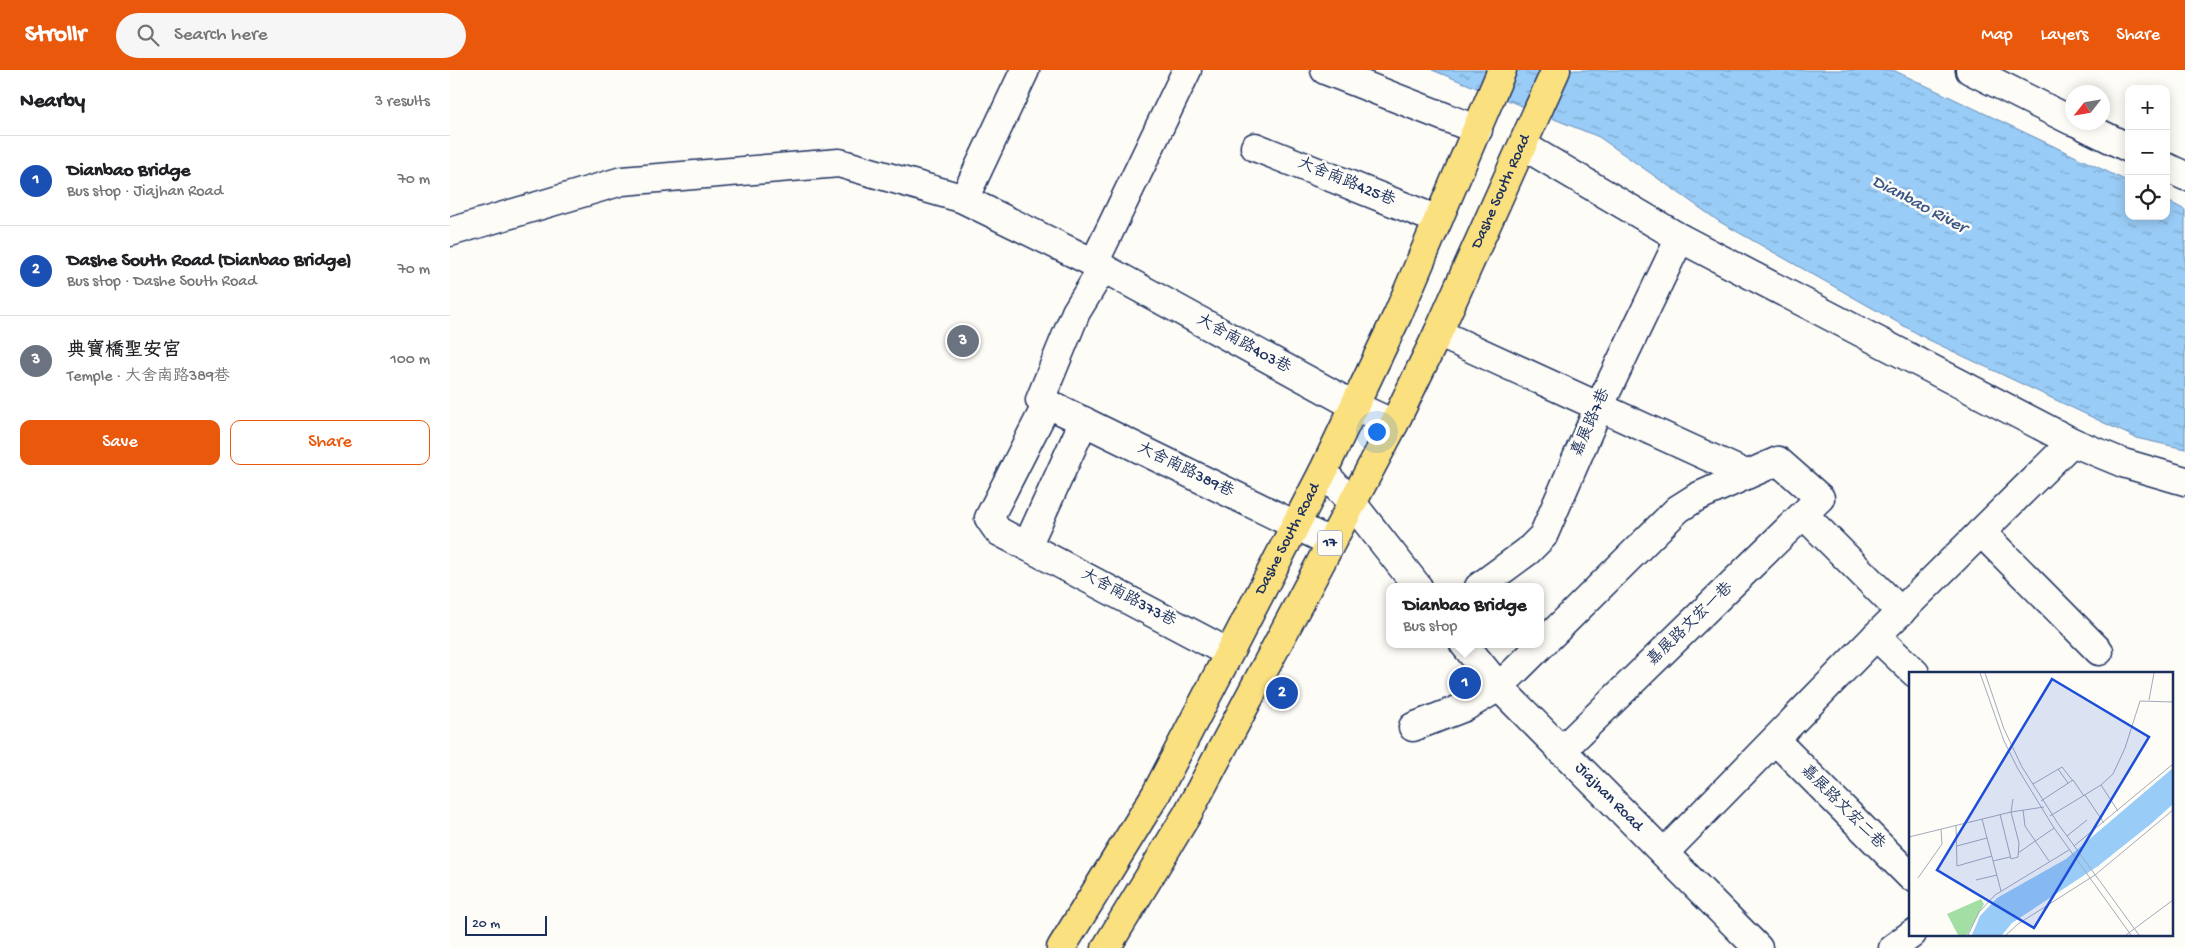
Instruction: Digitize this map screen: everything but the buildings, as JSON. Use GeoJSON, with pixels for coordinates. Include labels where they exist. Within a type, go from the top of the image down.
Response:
{"type":"FeatureCollection","features":[{"type":"Feature","properties":{"kind":"main road","name":"17"},"geometry":{"type":"LineString","coordinates":[[1481,122],[1502,70]]}},
{"type":"Feature","properties":{"kind":"main road","name":"17"},"geometry":{"type":"LineString","coordinates":[[1528,136],[1556,70]]}},
{"type":"Feature","properties":{"kind":"main road","name":"Dashe South Road"},"geometry":{"type":"LineString","coordinates":[[1060,948],[1156,794],[1296,526],[1398,314],[1481,122]]}},
{"type":"Feature","properties":{"kind":"main road","name":"Dashe South Road"},"geometry":{"type":"LineString","coordinates":[[1106,948],[1188,813],[1394,424],[1438,333],[1528,136]]}},
{"type":"Feature","properties":{"kind":"street"},"geometry":{"type":"LineString","coordinates":[[964,199],[1025,70]]}},
{"type":"Feature","properties":{"kind":"street"},"geometry":{"type":"LineString","coordinates":[[1044,402],[1076,312],[1099,266],[1187,70]]}},
{"type":"Feature","properties":{"kind":"street"},"geometry":{"type":"LineString","coordinates":[[1325,70],[1481,122]]}},
{"type":"Feature","properties":{"kind":"street"},"geometry":{"type":"LineString","coordinates":[[1970,70],[2065,117]]}},
{"type":"Feature","properties":{"kind":"street"},"geometry":{"type":"LineString","coordinates":[[2092,130],[2125,146]]}},
{"type":"Feature","properties":{"kind":"street"},"geometry":{"type":"LineString","coordinates":[[1528,136],[1680,238],[2072,442],[2123,463],[2185,481]]}},
{"type":"Feature","properties":{"kind":"street","name":"大舍南路425巷"},"geometry":{"type":"LineString","coordinates":[[1255,147],[1438,220]]}},
{"type":"Feature","properties":{"kind":"street","name":"大舍南路403巷"},"geometry":{"type":"LineString","coordinates":[[450,232],[622,181],[839,162],[964,199],[1099,266],[1355,406],[1394,424]]}},
{"type":"Feature","properties":{"kind":"street"},"geometry":{"type":"LineString","coordinates":[[2170,169],[2185,176]]}},
{"type":"Feature","properties":{"kind":"street","name":"嘉展路7巷"},"geometry":{"type":"LineString","coordinates":[[1484,583],[1528,551],[1543,536],[1599,407],[1680,238]]}},
{"type":"Feature","properties":{"kind":"street"},"geometry":{"type":"LineString","coordinates":[[1438,333],[1746,474]]}},
{"type":"Feature","properties":{"kind":"street","name":"大舍南路389巷"},"geometry":{"type":"LineString","coordinates":[[1044,402],[1330,542]]}},
{"type":"Feature","properties":{"kind":"street","name":"大舍南路373巷"},"geometry":{"type":"LineString","coordinates":[[1044,402],[990,518],[998,530],[1229,653]]}},
{"type":"Feature","properties":{"kind":"street"},"geometry":{"type":"LineString","coordinates":[[1027,546],[1084,421]]}},
{"type":"Feature","properties":{"kind":"street"},"geometry":{"type":"LineString","coordinates":[[1664,853],[1876,636],[2072,442]]}},
{"type":"Feature","properties":{"kind":"street"},"geometry":{"type":"LineString","coordinates":[[1544,642],[1678,509],[1697,496],[1778,461],[1812,506],[1901,612]]}},
{"type":"Feature","properties":{"kind":"street"},"geometry":{"type":"LineString","coordinates":[[1323,472],[1352,503],[1415,583]]}},
{"type":"Feature","properties":{"kind":"street","name":"嘉展路文宏一巷"},"geometry":{"type":"LineString","coordinates":[[1560,750],[1812,506]]}},
{"type":"Feature","properties":{"kind":"street"},"geometry":{"type":"LineString","coordinates":[[1981,532],[2099,651]]}},
{"type":"Feature","properties":{"kind":"street"},"geometry":{"type":"LineString","coordinates":[[1876,636],[1914,672]]}},
{"type":"Feature","properties":{"kind":"street","name":"Jiajhan Road"},"geometry":{"type":"LineString","coordinates":[[1467,648],[1499,687],[1560,750],[1758,948]]}},
{"type":"Feature","properties":{"kind":"street"},"geometry":{"type":"LineString","coordinates":[[1413,727],[1465,707],[1499,687],[1538,648]]}},
{"type":"Feature","properties":{"kind":"street","name":"嘉展路文宏二巷"},"geometry":{"type":"LineString","coordinates":[[1775,740],[1909,875]]}},
{"type":"Feature","properties":{"kind":"street"},"geometry":{"type":"LineString","coordinates":[[1893,948],[1909,936]]}},
{"type":"Feature","properties":{"kind":"water","name":"Dianbao River"},"geometry":{"type":"Polygon","coordinates":[[[1432,70],[1893,70],[2125,180],[2125,220],[2170,220],[2170,202],[2185,210],[2185,449],[2136,438],[1927,339],[1720,222],[1599,137],[1432,70]]]}},
{"type":"Feature","properties":{"kind":"place","name":"典寶橋聖安宮"},"geometry":{"type":"Point","coordinates":[963,341]}},
{"type":"Feature","properties":{"kind":"place","name":"Dianbao Bridge"},"geometry":{"type":"Point","coordinates":[1465,683]}},
{"type":"Feature","properties":{"kind":"place","name":"Dashe South Road (Dianbao Bridge)"},"geometry":{"type":"Point","coordinates":[1282,693]}}]}
